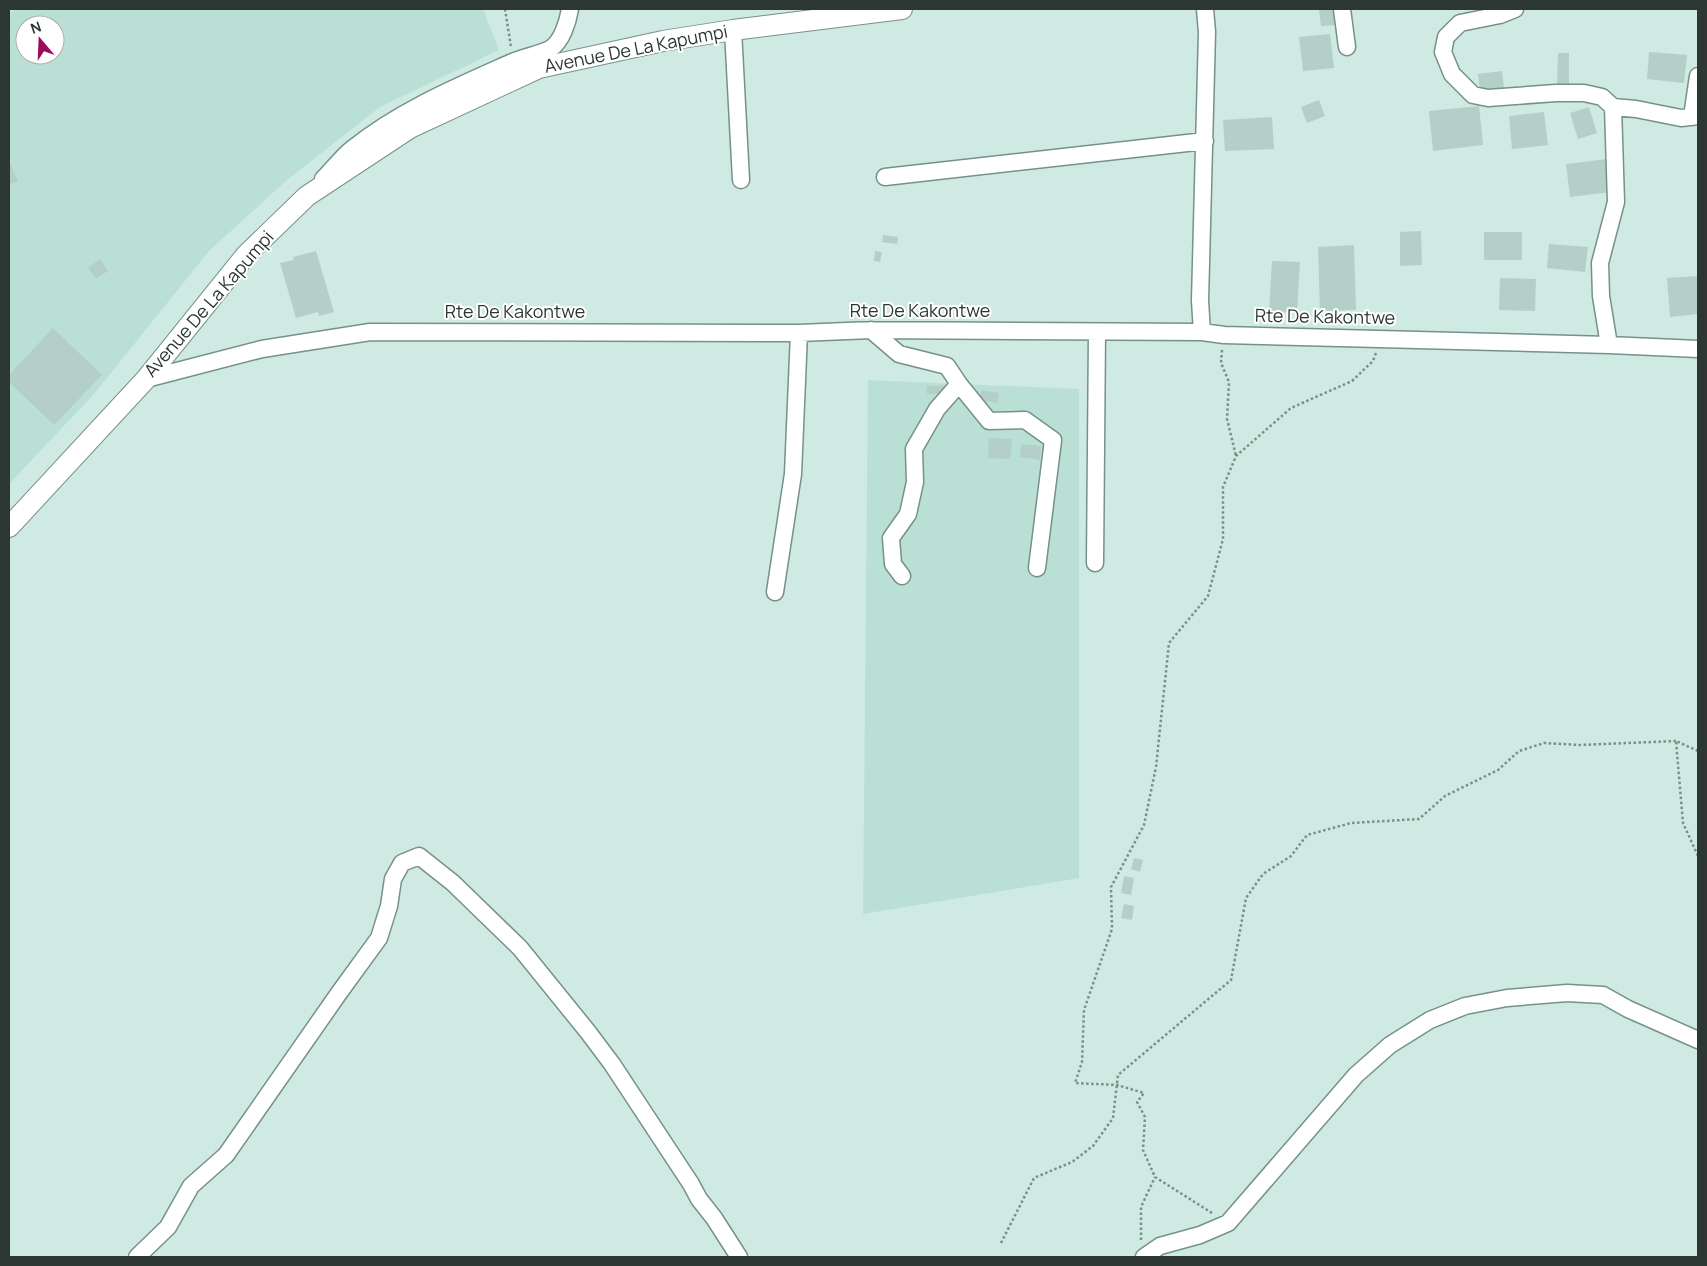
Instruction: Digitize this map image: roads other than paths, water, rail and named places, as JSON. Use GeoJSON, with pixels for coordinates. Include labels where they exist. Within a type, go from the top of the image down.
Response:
{"type":"FeatureCollection","features":[{"type":"Feature","properties":{"kind":"main road","name":"Avenue De La Kapumpi"},"geometry":{"type":"LineString","coordinates":[[9,526],[146,379],[246,256],[307,196],[410,128],[539,68],[663,41],[733,30],[902,9]]}},
{"type":"Feature","properties":{"kind":"street"},"geometry":{"type":"LineString","coordinates":[[307,196],[352,149],[389,124],[440,95],[513,61],[550,49],[556,44],[565,26],[570,9]]}},
{"type":"Feature","properties":{"kind":"street"},"geometry":{"type":"LineString","coordinates":[[1202,332],[1200,301],[1207,32],[1205,9]]}},
{"type":"Feature","properties":{"kind":"street"},"geometry":{"type":"LineString","coordinates":[[1342,9],[1347,46]]}},
{"type":"Feature","properties":{"kind":"street"},"geometry":{"type":"LineString","coordinates":[[1515,9],[1500,15],[1460,23],[1446,38],[1444,52],[1452,74],[1473,95],[1488,98],[1556,92],[1584,93],[1602,97],[1613,107],[1636,109],[1681,118],[1695,116],[1698,76]]}},
{"type":"Feature","properties":{"kind":"street"},"geometry":{"type":"LineString","coordinates":[[733,30],[741,180]]}},
{"type":"Feature","properties":{"kind":"street"},"geometry":{"type":"LineString","coordinates":[[1609,345],[1601,296],[1600,263],[1616,202],[1613,107]]}},
{"type":"Feature","properties":{"kind":"street"},"geometry":{"type":"LineString","coordinates":[[885,177],[1205,141]]}},
{"type":"Feature","properties":{"kind":"street"},"geometry":{"type":"LineString","coordinates":[[871,330],[899,354],[947,366],[989,421],[1025,420],[1053,440],[1037,568]]}},
{"type":"Feature","properties":{"kind":"street","name":"Rte De Kakontwe"},"geometry":{"type":"LineString","coordinates":[[146,379],[262,349],[370,332],[799,333],[871,330],[1202,332],[1224,335],[1609,345],[1698,350]]}},
{"type":"Feature","properties":{"kind":"street"},"geometry":{"type":"LineString","coordinates":[[1095,563],[1097,332]]}},
{"type":"Feature","properties":{"kind":"street"},"geometry":{"type":"LineString","coordinates":[[775,592],[793,474],[799,333]]}},
{"type":"Feature","properties":{"kind":"street"},"geometry":{"type":"LineString","coordinates":[[902,576],[893,564],[891,538],[908,514],[915,482],[914,448],[937,409],[959,384]]}},
{"type":"Feature","properties":{"kind":"street"},"geometry":{"type":"LineString","coordinates":[[137,1257],[168,1227],[191,1186],[226,1155],[379,938],[389,906],[393,879],[402,863],[418,856],[453,883],[520,948],[588,1032],[612,1064],[699,1199],[714,1218],[739,1257]]}},
{"type":"Feature","properties":{"kind":"street"},"geometry":{"type":"LineString","coordinates":[[1144,1257],[1160,1246],[1200,1235],[1228,1223],[1356,1075],[1390,1045],[1430,1020],[1465,1006],[1507,998],[1567,993],[1603,995],[1628,1009],[1698,1040]]}}]}
